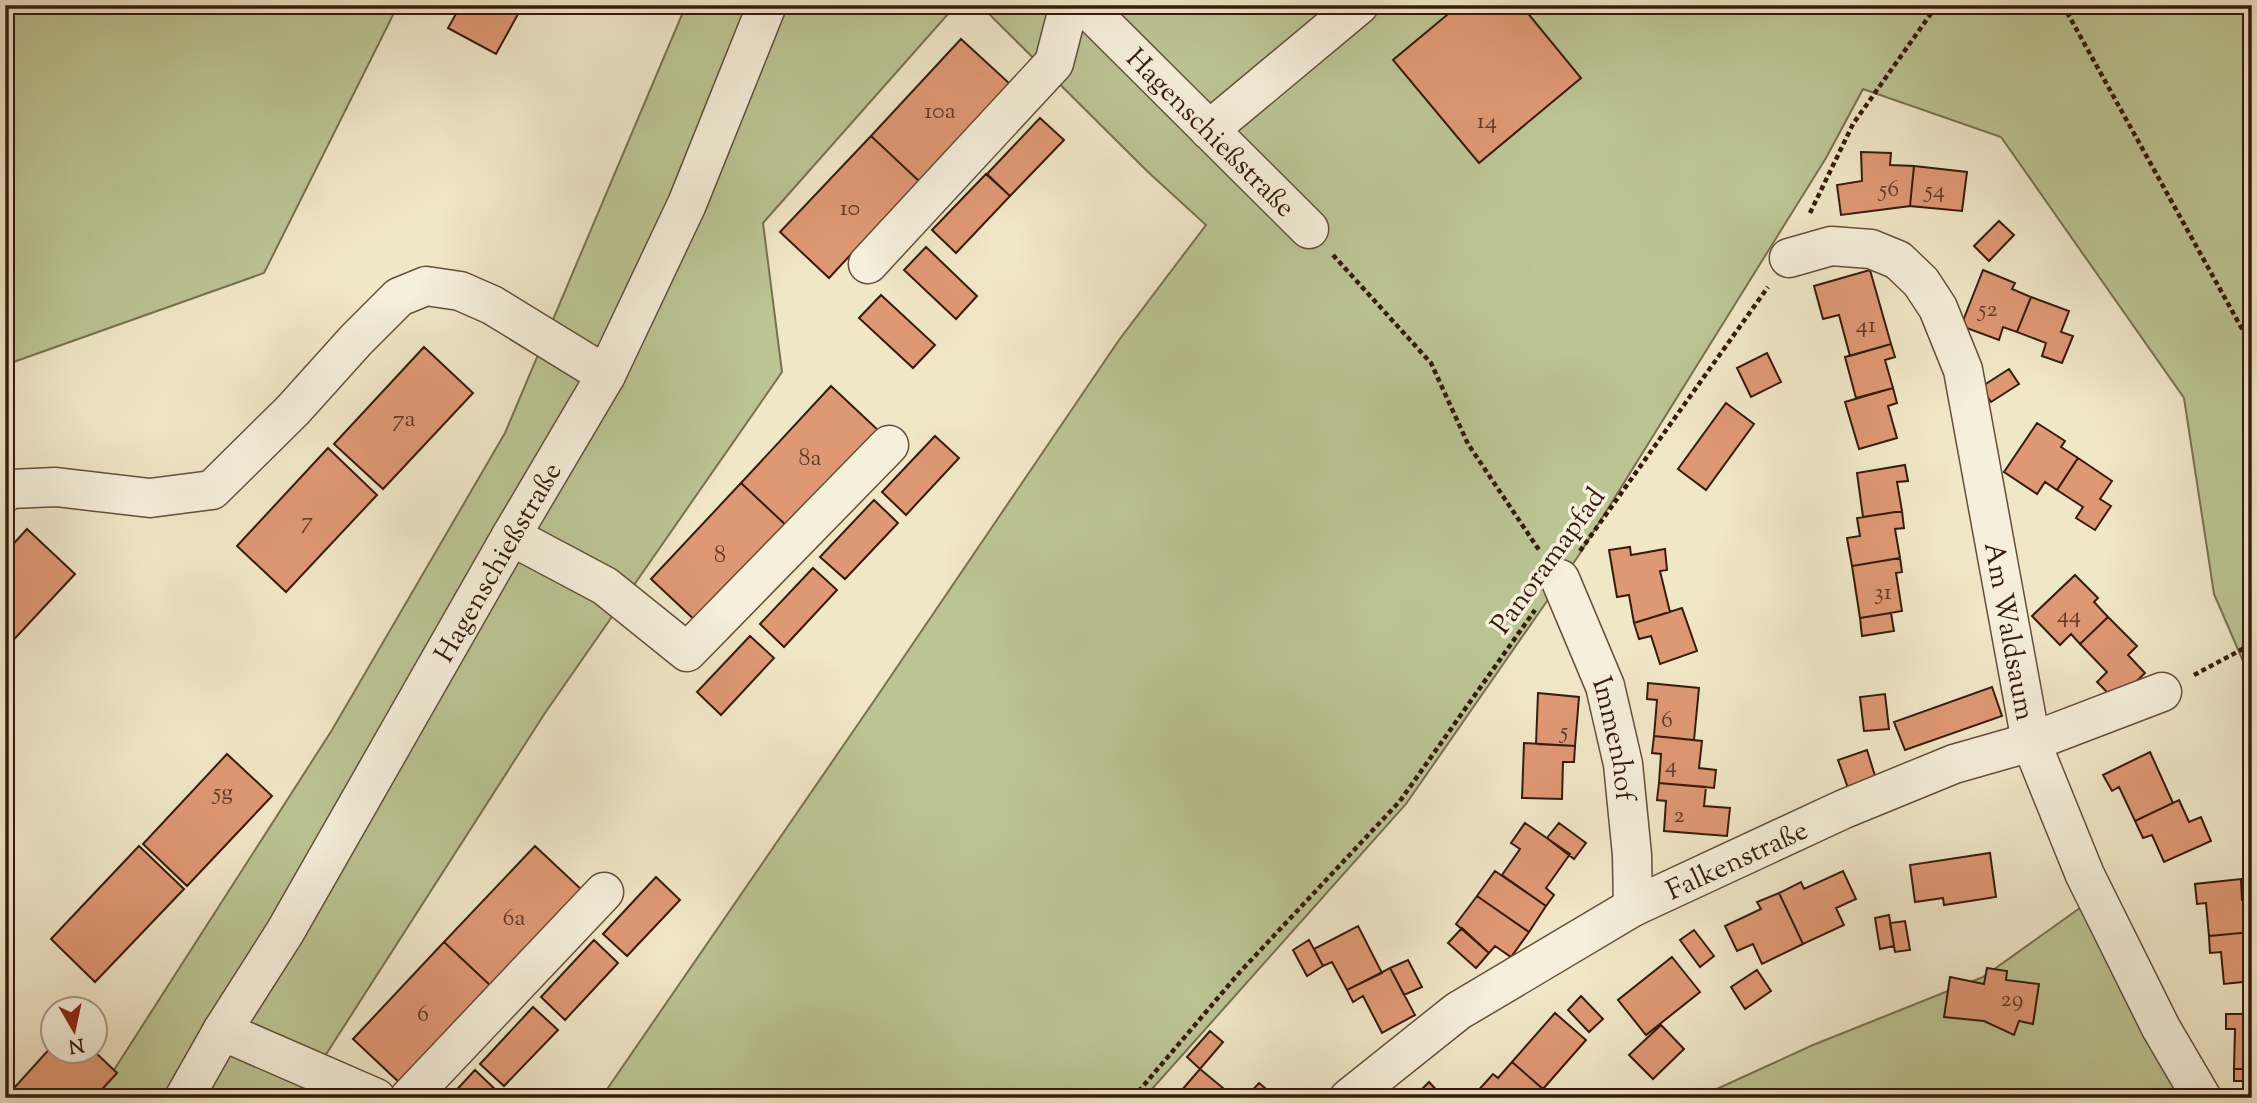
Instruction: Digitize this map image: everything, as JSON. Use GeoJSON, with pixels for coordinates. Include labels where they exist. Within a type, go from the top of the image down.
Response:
{"type":"FeatureCollection","features":[{"type":"Feature","properties":{"kind":"street","name":"Hagenschießstraße"},"geometry":{"type":"LineString","coordinates":[[184,1098],[222,1031],[285,932],[606,375],[687,204],[767,5]]}},
{"type":"Feature","properties":{"kind":"street"},"geometry":{"type":"LineString","coordinates":[[868,264],[1055,64],[1069,5]]}},
{"type":"Feature","properties":{"kind":"street","name":"Hagenschießstraße"},"geometry":{"type":"LineString","coordinates":[[1084,5],[1309,229]]}},
{"type":"Feature","properties":{"kind":"street"},"geometry":{"type":"LineString","coordinates":[[1209,130],[1359,5]]}},
{"type":"Feature","properties":{"kind":"street","name":"Am Waldsaum"},"geometry":{"type":"LineString","coordinates":[[1788,258],[1831,246],[1871,249],[1898,260],[1921,282],[1938,308],[1963,370],[2031,742],[2084,875],[2161,1028],[2202,1098]]}},
{"type":"Feature","properties":{"kind":"street"},"geometry":{"type":"LineString","coordinates":[[5,492],[11,489],[55,487],[150,498],[212,489],[293,410],[399,297],[426,286],[460,291],[492,305],[606,375]]}},
{"type":"Feature","properties":{"kind":"street"},"geometry":{"type":"LineString","coordinates":[[511,536],[604,586],[687,652],[890,444]]}},
{"type":"Feature","properties":{"kind":"street","name":"Immenhof"},"geometry":{"type":"LineString","coordinates":[[1560,579],[1605,686],[1623,764],[1632,855],[1633,908]]}},
{"type":"Feature","properties":{"kind":"street","name":"Falkenstraße"},"geometry":{"type":"LineString","coordinates":[[1349,1098],[1458,1011],[1633,908],[1844,809],[1954,764],[2031,742],[2162,692]]}},
{"type":"Feature","properties":{"kind":"street"},"geometry":{"type":"LineString","coordinates":[[409,1098],[604,892]]}},
{"type":"Feature","properties":{"kind":"street"},"geometry":{"type":"LineString","coordinates":[[222,1031],[376,1098]]}},
{"type":"Feature","properties":{"kind":"path","name":"Panoramapfad"},"geometry":{"type":"LineString","coordinates":[[1133,1098],[1239,974],[1400,801],[1788,258],[1853,124],[1937,5]]}},
{"type":"Feature","properties":{"kind":"path"},"geometry":{"type":"LineString","coordinates":[[2063,5],[2252,347]]}},
{"type":"Feature","properties":{"kind":"path"},"geometry":{"type":"LineString","coordinates":[[1309,229],[1431,363],[1468,444],[1560,579]]}},
{"type":"Feature","properties":{"kind":"path"},"geometry":{"type":"LineString","coordinates":[[2162,692],[2252,644]]}},
{"type":"Feature","properties":{"kind":"green space"},"geometry":{"type":"Polygon","coordinates":[[[5,5],[398,5],[264,273],[5,365],[5,5]]]}},
{"type":"Feature","properties":{"kind":"green space"},"geometry":{"type":"Polygon","coordinates":[[[686,5],[956,5],[763,223],[782,372],[545,713],[298,1098],[96,1098],[332,730],[505,433],[686,5]]]}},
{"type":"Feature","properties":{"kind":"green space"},"geometry":{"type":"Polygon","coordinates":[[[980,5],[2252,5],[2252,682],[2214,594],[2184,398],[2001,137],[1863,89],[1826,158],[1579,555],[1406,804],[1144,1098],[601,1098],[1119,340],[1206,225],[1147,171],[980,5]]]}},
{"type":"Feature","properties":{"kind":"green space"},"geometry":{"type":"Polygon","coordinates":[[[2087,903],[2190,1098],[1697,1098],[1813,1045],[1983,977],[2087,903]]]}},
{"type":"Feature","properties":{"kind":"building"},"geometry":{"type":"Polygon","coordinates":[[[461,5],[523,5],[496,54],[448,28],[461,5]]]}},
{"type":"Feature","properties":{"kind":"building"},"geometry":{"type":"Polygon","coordinates":[[[1459,5],[1521,5],[1581,78],[1479,163],[1393,60],[1459,5]]]}},
{"type":"Feature","properties":{"kind":"building"},"geometry":{"type":"Polygon","coordinates":[[[961,39],[1010,84],[919,181],[871,136],[961,39]]]}},
{"type":"Feature","properties":{"kind":"building"},"geometry":{"type":"Polygon","coordinates":[[[1040,118],[1064,140],[1010,196],[987,174],[1040,118]]]}},
{"type":"Feature","properties":{"kind":"building"},"geometry":{"type":"Polygon","coordinates":[[[871,136],[919,181],[829,278],[780,232],[871,136]]]}},
{"type":"Feature","properties":{"kind":"building"},"geometry":{"type":"Polygon","coordinates":[[[1861,152],[1891,153],[1890,165],[1914,166],[1910,206],[1841,215],[1837,185],[1862,181],[1861,152]]]}},
{"type":"Feature","properties":{"kind":"building"},"geometry":{"type":"Polygon","coordinates":[[[1914,166],[1967,172],[1962,211],[1910,206],[1914,166]]]}},
{"type":"Feature","properties":{"kind":"building"},"geometry":{"type":"Polygon","coordinates":[[[986,174],[1010,196],[956,253],[932,230],[986,174]]]}},
{"type":"Feature","properties":{"kind":"building"},"geometry":{"type":"Polygon","coordinates":[[[1999,221],[2014,235],[1989,261],[1974,246],[1999,221]]]}},
{"type":"Feature","properties":{"kind":"building"},"geometry":{"type":"Polygon","coordinates":[[[926,247],[977,296],[956,319],[904,270],[926,247]]]}},
{"type":"Feature","properties":{"kind":"building"},"geometry":{"type":"Polygon","coordinates":[[[1870,270],[1891,344],[1850,356],[1839,315],[1823,319],[1814,286],[1870,270]]]}},
{"type":"Feature","properties":{"kind":"building"},"geometry":{"type":"Polygon","coordinates":[[[1983,270],[2015,283],[2012,289],[2031,297],[2017,332],[2003,327],[1999,340],[1961,326],[1983,270]]]}},
{"type":"Feature","properties":{"kind":"building"},"geometry":{"type":"Polygon","coordinates":[[[881,295],[935,345],[913,368],[859,318],[881,295]]]}},
{"type":"Feature","properties":{"kind":"building"},"geometry":{"type":"Polygon","coordinates":[[[2031,297],[2069,311],[2061,332],[2073,336],[2062,363],[2042,356],[2046,343],[2017,332],[2031,297]]]}},
{"type":"Feature","properties":{"kind":"building"},"geometry":{"type":"Polygon","coordinates":[[[1891,344],[1895,357],[1885,360],[1893,388],[1856,398],[1845,357],[1891,344]]]}},
{"type":"Feature","properties":{"kind":"building"},"geometry":{"type":"Polygon","coordinates":[[[424,347],[473,393],[383,489],[334,444],[424,347]]]}},
{"type":"Feature","properties":{"kind":"building"},"geometry":{"type":"Polygon","coordinates":[[[1767,353],[1781,382],[1751,397],[1737,368],[1767,353]]]}},
{"type":"Feature","properties":{"kind":"building"},"geometry":{"type":"Polygon","coordinates":[[[2009,369],[2019,384],[1991,402],[1981,387],[2009,369]]]}},
{"type":"Feature","properties":{"kind":"building"},"geometry":{"type":"Polygon","coordinates":[[[831,386],[880,432],[789,528],[741,483],[831,386]]]}},
{"type":"Feature","properties":{"kind":"building"},"geometry":{"type":"Polygon","coordinates":[[[1893,388],[1897,403],[1888,406],[1897,438],[1859,449],[1845,402],[1893,388]]]}},
{"type":"Feature","properties":{"kind":"building"},"geometry":{"type":"Polygon","coordinates":[[[1726,403],[1754,424],[1706,490],[1678,469],[1726,403]]]}},
{"type":"Feature","properties":{"kind":"building"},"geometry":{"type":"Polygon","coordinates":[[[2037,423],[2065,441],[2061,447],[2078,458],[2057,490],[2045,482],[2037,494],[2004,472],[2037,423]]]}},
{"type":"Feature","properties":{"kind":"building"},"geometry":{"type":"Polygon","coordinates":[[[935,436],[959,458],[906,515],[882,492],[935,436]]]}},
{"type":"Feature","properties":{"kind":"building"},"geometry":{"type":"Polygon","coordinates":[[[328,448],[377,495],[286,592],[237,546],[328,448]]]}},
{"type":"Feature","properties":{"kind":"building"},"geometry":{"type":"Polygon","coordinates":[[[2078,458],[2112,481],[2100,499],[2111,506],[2095,530],[2076,518],[2083,507],[2057,490],[2078,458]]]}},
{"type":"Feature","properties":{"kind":"building"},"geometry":{"type":"Polygon","coordinates":[[[1905,465],[1908,481],[1897,482],[1902,511],[1863,517],[1857,473],[1905,465]]]}},
{"type":"Feature","properties":{"kind":"building"},"geometry":{"type":"Polygon","coordinates":[[[741,483],[789,528],[699,624],[651,579],[741,483]]]}},
{"type":"Feature","properties":{"kind":"building"},"geometry":{"type":"Polygon","coordinates":[[[874,500],[898,523],[845,579],[820,557],[874,500]]]}},
{"type":"Feature","properties":{"kind":"building"},"geometry":{"type":"Polygon","coordinates":[[[1902,511],[1904,528],[1895,529],[1900,558],[1852,566],[1847,538],[1860,536],[1857,518],[1902,511]]]}},
{"type":"Feature","properties":{"kind":"building"},"geometry":{"type":"Polygon","coordinates":[[[27,529],[75,574],[5,649],[5,553],[27,529]]]}},
{"type":"Feature","properties":{"kind":"building"},"geometry":{"type":"Polygon","coordinates":[[[1630,547],[1631,555],[1665,549],[1667,570],[1660,571],[1670,612],[1634,623],[1629,595],[1617,597],[1609,550],[1630,547]]]}},
{"type":"Feature","properties":{"kind":"building"},"geometry":{"type":"Polygon","coordinates":[[[1900,558],[1902,572],[1896,573],[1902,611],[1860,618],[1852,566],[1900,558]]]}},
{"type":"Feature","properties":{"kind":"building"},"geometry":{"type":"Polygon","coordinates":[[[813,568],[837,590],[784,647],[760,624],[813,568]]]}},
{"type":"Feature","properties":{"kind":"building"},"geometry":{"type":"Polygon","coordinates":[[[2075,575],[2098,598],[2094,602],[2108,617],[2080,644],[2071,634],[2060,645],[2032,616],[2075,575]]]}},
{"type":"Feature","properties":{"kind":"building"},"geometry":{"type":"Polygon","coordinates":[[[1682,608],[1697,651],[1660,664],[1651,636],[1639,639],[1634,623],[1682,608]]]}},
{"type":"Feature","properties":{"kind":"building"},"geometry":{"type":"Polygon","coordinates":[[[1891,613],[1894,631],[1862,636],[1860,618],[1891,613]]]}},
{"type":"Feature","properties":{"kind":"building"},"geometry":{"type":"Polygon","coordinates":[[[2108,617],[2137,646],[2128,655],[2145,673],[2116,701],[2097,682],[2107,672],[2080,644],[2108,617]]]}},
{"type":"Feature","properties":{"kind":"building"},"geometry":{"type":"Polygon","coordinates":[[[750,636],[774,658],[721,715],[697,692],[750,636]]]}},
{"type":"Feature","properties":{"kind":"building"},"geometry":{"type":"Polygon","coordinates":[[[1648,683],[1699,688],[1694,740],[1654,736],[1657,700],[1647,699],[1648,683]]]}},
{"type":"Feature","properties":{"kind":"building"},"geometry":{"type":"Polygon","coordinates":[[[1992,687],[2002,716],[1905,750],[1894,722],[1992,687]]]}},
{"type":"Feature","properties":{"kind":"building"},"geometry":{"type":"Polygon","coordinates":[[[1538,693],[1579,697],[1575,746],[1536,744],[1538,693]]]}},
{"type":"Feature","properties":{"kind":"building"},"geometry":{"type":"Polygon","coordinates":[[[1885,694],[1889,729],[1864,731],[1860,697],[1885,694]]]}},
{"type":"Feature","properties":{"kind":"building"},"geometry":{"type":"Polygon","coordinates":[[[1654,736],[1702,741],[1699,768],[1716,770],[1714,788],[1659,783],[1661,754],[1652,753],[1654,736]]]}},
{"type":"Feature","properties":{"kind":"building"},"geometry":{"type":"Polygon","coordinates":[[[1524,743],[1575,746],[1574,762],[1563,762],[1562,799],[1522,798],[1524,743]]]}},
{"type":"Feature","properties":{"kind":"building"},"geometry":{"type":"Polygon","coordinates":[[[1867,750],[1876,779],[1848,788],[1838,760],[1867,750]]]}},
{"type":"Feature","properties":{"kind":"building"},"geometry":{"type":"Polygon","coordinates":[[[2150,752],[2173,803],[2135,821],[2119,787],[2112,791],[2103,775],[2150,752]]]}},
{"type":"Feature","properties":{"kind":"building"},"geometry":{"type":"Polygon","coordinates":[[[227,754],[272,796],[187,886],[143,844],[227,754]]]}},
{"type":"Feature","properties":{"kind":"building"},"geometry":{"type":"Polygon","coordinates":[[[1659,783],[1706,787],[1704,806],[1730,808],[1727,836],[1664,831],[1666,801],[1657,800],[1659,783]]]}},
{"type":"Feature","properties":{"kind":"building"},"geometry":{"type":"Polygon","coordinates":[[[2179,800],[2189,822],[2201,817],[2211,841],[2164,862],[2152,835],[2143,838],[2135,821],[2179,800]]]}},
{"type":"Feature","properties":{"kind":"building"},"geometry":{"type":"Polygon","coordinates":[[[1525,823],[1570,854],[1546,888],[1554,895],[1546,906],[1502,875],[1520,849],[1511,843],[1525,823]]]}},
{"type":"Feature","properties":{"kind":"building"},"geometry":{"type":"Polygon","coordinates":[[[1559,823],[1586,843],[1574,859],[1547,838],[1559,823]]]}},
{"type":"Feature","properties":{"kind":"building"},"geometry":{"type":"Polygon","coordinates":[[[139,846],[184,889],[95,982],[51,939],[139,846]]]}},
{"type":"Feature","properties":{"kind":"building"},"geometry":{"type":"Polygon","coordinates":[[[535,846],[583,891],[493,988],[444,942],[535,846]]]}},
{"type":"Feature","properties":{"kind":"building"},"geometry":{"type":"Polygon","coordinates":[[[1990,853],[1996,897],[1944,905],[1943,898],[1915,902],[1910,865],[1990,853]]]}},
{"type":"Feature","properties":{"kind":"building"},"geometry":{"type":"Polygon","coordinates":[[[1495,871],[1546,906],[1529,932],[1477,896],[1495,871]]]}},
{"type":"Feature","properties":{"kind":"building"},"geometry":{"type":"Polygon","coordinates":[[[1843,871],[1856,899],[1836,908],[1844,925],[1803,944],[1779,893],[1801,882],[1804,889],[1843,871]]]}},
{"type":"Feature","properties":{"kind":"building"},"geometry":{"type":"Polygon","coordinates":[[[656,877],[680,900],[627,956],[603,934],[656,877]]]}},
{"type":"Feature","properties":{"kind":"building"},"geometry":{"type":"Polygon","coordinates":[[[2241,879],[2242,900],[2252,899],[2252,932],[2209,936],[2206,903],[2197,904],[2195,884],[2241,879]]]}},
{"type":"Feature","properties":{"kind":"building"},"geometry":{"type":"Polygon","coordinates":[[[1779,893],[1803,944],[1762,964],[1753,944],[1737,951],[1725,926],[1761,909],[1757,902],[1779,893]]]}},
{"type":"Feature","properties":{"kind":"building"},"geometry":{"type":"Polygon","coordinates":[[[1477,896],[1529,932],[1511,957],[1495,946],[1489,953],[1456,924],[1477,896]]]}},
{"type":"Feature","properties":{"kind":"building"},"geometry":{"type":"Polygon","coordinates":[[[1889,915],[1894,946],[1880,949],[1875,918],[1889,915]]]}},
{"type":"Feature","properties":{"kind":"building"},"geometry":{"type":"Polygon","coordinates":[[[1905,921],[1910,950],[1895,952],[1890,923],[1905,921]]]}},
{"type":"Feature","properties":{"kind":"building"},"geometry":{"type":"Polygon","coordinates":[[[1358,926],[1382,973],[1347,990],[1332,962],[1323,966],[1314,949],[1358,926]]]}},
{"type":"Feature","properties":{"kind":"building"},"geometry":{"type":"Polygon","coordinates":[[[1462,928],[1489,953],[1476,968],[1448,943],[1462,928]]]}},
{"type":"Feature","properties":{"kind":"building"},"geometry":{"type":"Polygon","coordinates":[[[1694,930],[1714,956],[1700,967],[1680,940],[1694,930]]]}},
{"type":"Feature","properties":{"kind":"building"},"geometry":{"type":"Polygon","coordinates":[[[2252,932],[2252,981],[2224,984],[2221,952],[2210,953],[2209,936],[2252,932]]]}},
{"type":"Feature","properties":{"kind":"building"},"geometry":{"type":"Polygon","coordinates":[[[594,940],[618,963],[565,1020],[541,997],[594,940]]]}},
{"type":"Feature","properties":{"kind":"building"},"geometry":{"type":"Polygon","coordinates":[[[1309,940],[1323,966],[1307,976],[1293,950],[1309,940]]]}},
{"type":"Feature","properties":{"kind":"building"},"geometry":{"type":"Polygon","coordinates":[[[444,942],[493,988],[402,1085],[353,1039],[444,942]]]}},
{"type":"Feature","properties":{"kind":"building"},"geometry":{"type":"Polygon","coordinates":[[[1672,957],[1700,992],[1646,1035],[1618,1000],[1672,957]]]}},
{"type":"Feature","properties":{"kind":"building"},"geometry":{"type":"Polygon","coordinates":[[[1408,960],[1422,987],[1404,995],[1390,968],[1408,960]]]}},
{"type":"Feature","properties":{"kind":"building"},"geometry":{"type":"Polygon","coordinates":[[[1390,968],[1415,1015],[1382,1033],[1363,996],[1353,1002],[1347,990],[1390,968]]]}},
{"type":"Feature","properties":{"kind":"building"},"geometry":{"type":"Polygon","coordinates":[[[1987,968],[2007,971],[2006,980],[2039,984],[2033,1024],[2019,1021],[2014,1035],[1984,1021],[1944,1017],[1950,977],[1984,984],[1987,968]]]}},
{"type":"Feature","properties":{"kind":"building"},"geometry":{"type":"Polygon","coordinates":[[[1757,970],[1771,991],[1745,1009],[1731,987],[1757,970]]]}},
{"type":"Feature","properties":{"kind":"building"},"geometry":{"type":"Polygon","coordinates":[[[1581,996],[1603,1019],[1589,1032],[1568,1010],[1581,996]]]}},
{"type":"Feature","properties":{"kind":"building"},"geometry":{"type":"Polygon","coordinates":[[[533,1007],[558,1030],[504,1086],[480,1064],[533,1007]]]}},
{"type":"Feature","properties":{"kind":"building"},"geometry":{"type":"Polygon","coordinates":[[[1555,1013],[1586,1040],[1543,1089],[1512,1062],[1555,1013]]]}},
{"type":"Feature","properties":{"kind":"building"},"geometry":{"type":"Polygon","coordinates":[[[2226,1014],[2252,1014],[2252,1069],[2234,1069],[2235,1029],[2226,1029],[2226,1014]]]}},
{"type":"Feature","properties":{"kind":"building"},"geometry":{"type":"Polygon","coordinates":[[[1661,1025],[1684,1049],[1653,1079],[1629,1055],[1661,1025]]]}},
{"type":"Feature","properties":{"kind":"building"},"geometry":{"type":"Polygon","coordinates":[[[1210,1031],[1223,1042],[1200,1069],[1187,1057],[1210,1031]]]}},
{"type":"Feature","properties":{"kind":"building"},"geometry":{"type":"Polygon","coordinates":[[[38,1061],[38,1064],[108,1064],[117,1073],[94,1098],[5,1098],[38,1061]]]}},
{"type":"Feature","properties":{"kind":"building"},"geometry":{"type":"Polygon","coordinates":[[[1512,1062],[1543,1089],[1536,1098],[1480,1098],[1475,1094],[1493,1074],[1498,1078],[1512,1062]]]}},
{"type":"Feature","properties":{"kind":"building"},"geometry":{"type":"Polygon","coordinates":[[[1200,1069],[1235,1098],[1175,1098],[1200,1069]]]}},
{"type":"Feature","properties":{"kind":"building"},"geometry":{"type":"Polygon","coordinates":[[[2234,1069],[2252,1069],[2252,1098],[2235,1098],[2245,1097],[2245,1081],[2234,1081],[2234,1069]]]}},
{"type":"Feature","properties":{"kind":"building"},"geometry":{"type":"Polygon","coordinates":[[[475,1070],[499,1093],[494,1098],[449,1098],[475,1070]]]}},
{"type":"Feature","properties":{"kind":"building"},"geometry":{"type":"Polygon","coordinates":[[[1429,1082],[1444,1098],[1421,1098],[1417,1094],[1429,1082]]]}},
{"type":"Feature","properties":{"kind":"building"},"geometry":{"type":"Polygon","coordinates":[[[1259,1083],[1277,1098],[1246,1097],[1259,1083]]]}}]}
